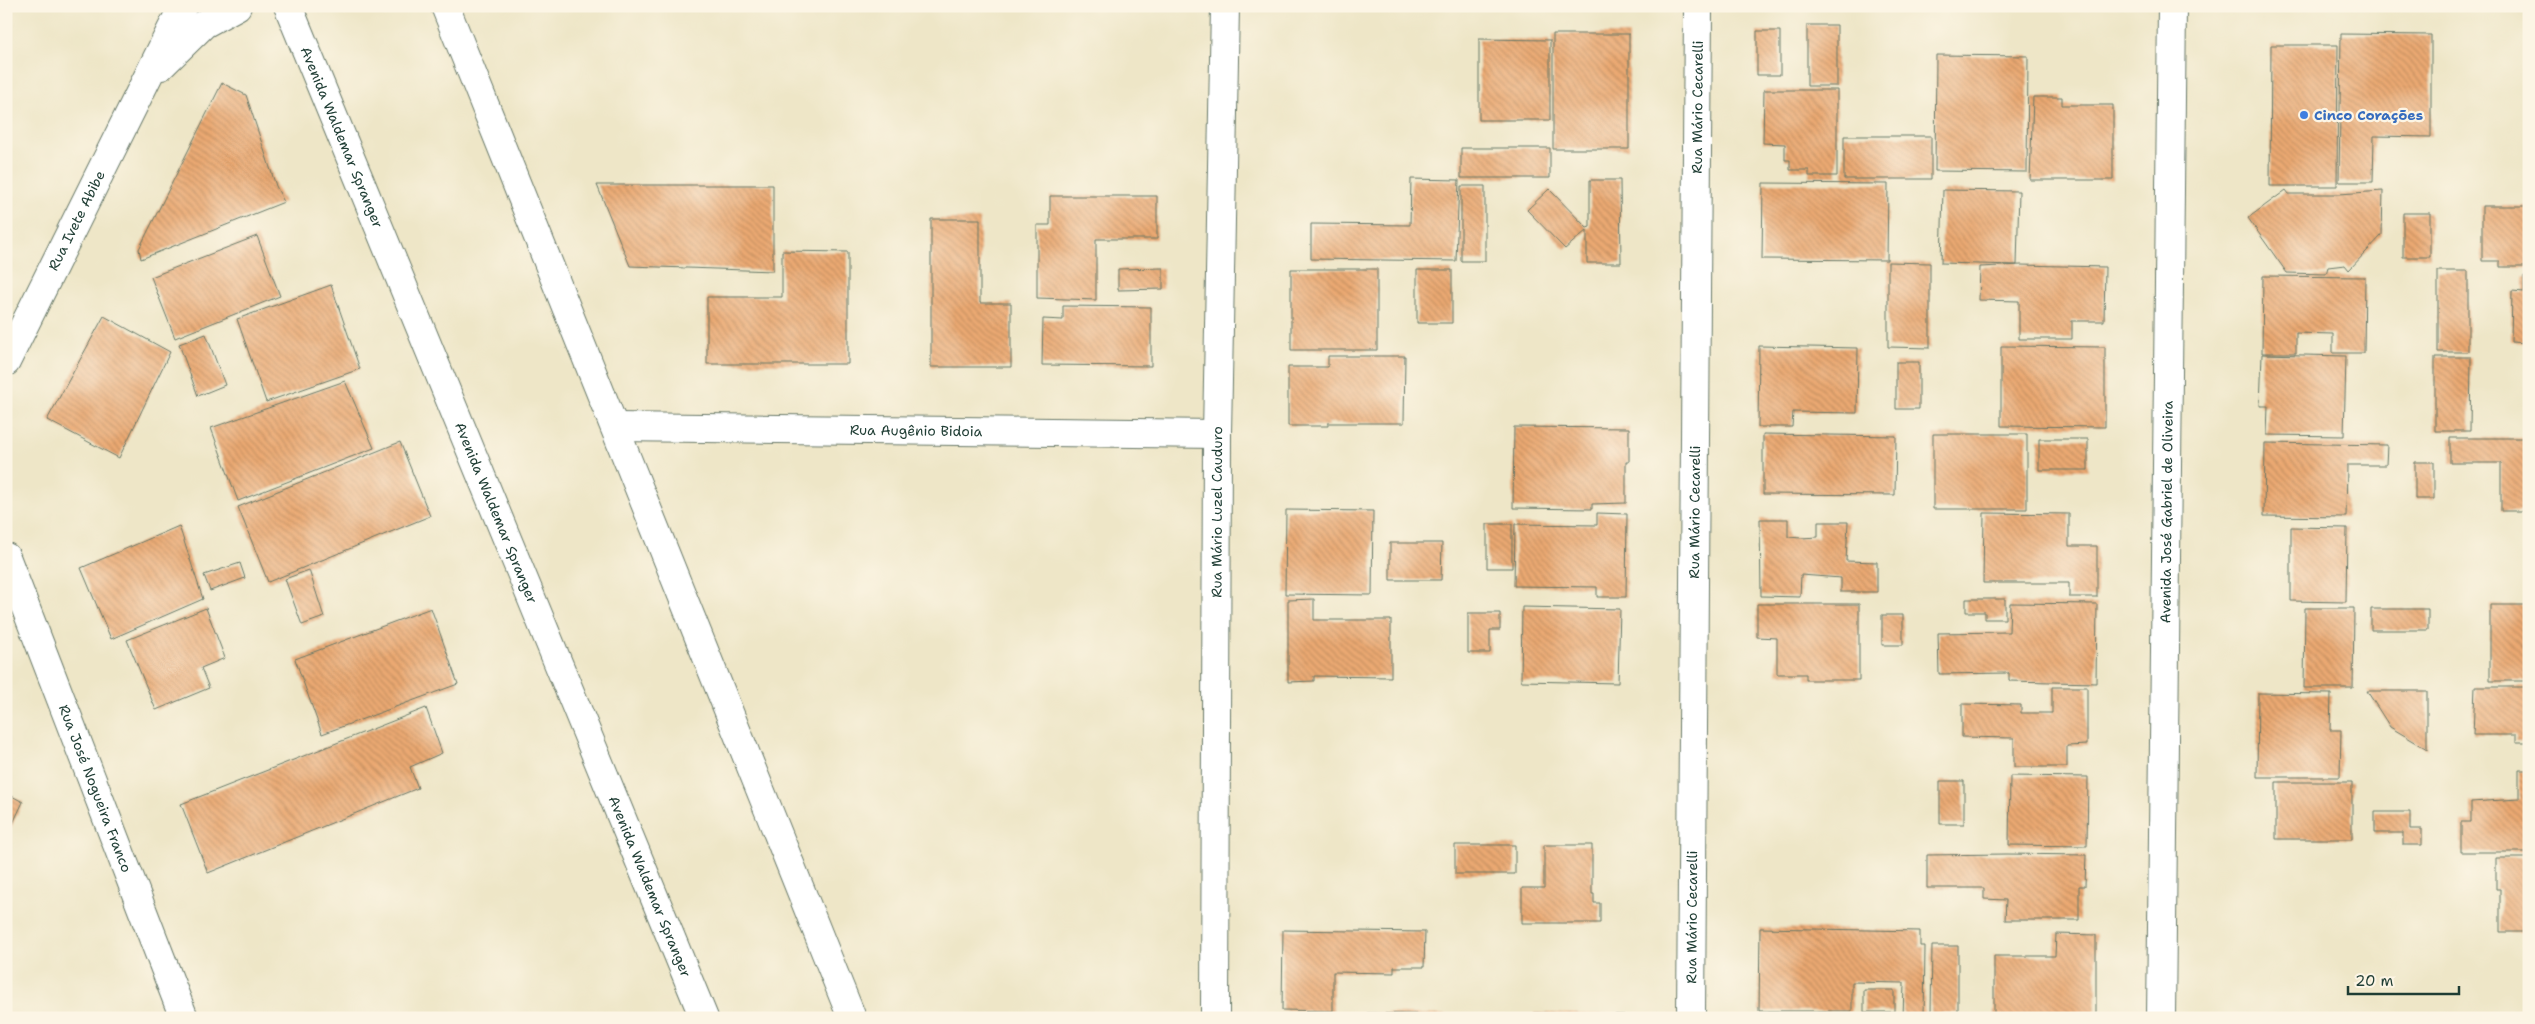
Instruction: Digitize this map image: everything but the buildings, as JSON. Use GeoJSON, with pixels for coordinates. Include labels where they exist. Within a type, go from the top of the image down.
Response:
{"type":"FeatureCollection","features":[{"type":"Feature","properties":{"kind":"street","name":"Rua Ivete Abibe"},"geometry":{"type":"LineString","coordinates":[[6,362],[183,6]]}},
{"type":"Feature","properties":{"kind":"street","name":"Rua Ivete Abibe"},"geometry":{"type":"LineString","coordinates":[[146,80],[204,24],[237,6]]}},
{"type":"Feature","properties":{"kind":"street","name":"Avenida Waldemar Spranger"},"geometry":{"type":"LineString","coordinates":[[288,6],[704,1018]]}},
{"type":"Feature","properties":{"kind":"street"},"geometry":{"type":"LineString","coordinates":[[445,6],[852,1018]]}},
{"type":"Feature","properties":{"kind":"street","name":"Rua Mário Luzel Cauduro"},"geometry":{"type":"LineString","coordinates":[[1214,1018],[1217,434],[1224,6]]}},
{"type":"Feature","properties":{"kind":"street","name":"Rua Mário Cecarelli"},"geometry":{"type":"LineString","coordinates":[[1691,1018],[1698,6]]}},
{"type":"Feature","properties":{"kind":"street","name":"Avenida José Gabriel de Oliveira"},"geometry":{"type":"LineString","coordinates":[[2161,1018],[2172,6]]}},
{"type":"Feature","properties":{"kind":"street","name":"Rua Augênio Bidoia"},"geometry":{"type":"LineString","coordinates":[[615,427],[1217,434]]}},
{"type":"Feature","properties":{"kind":"street","name":"Rua José Nogueira Franco"},"geometry":{"type":"LineString","coordinates":[[6,557],[184,1018]]}},
{"type":"Feature","properties":{"kind":"place","name":"Cinco Corações"},"geometry":{"type":"Point","coordinates":[2304,115]}}]}
